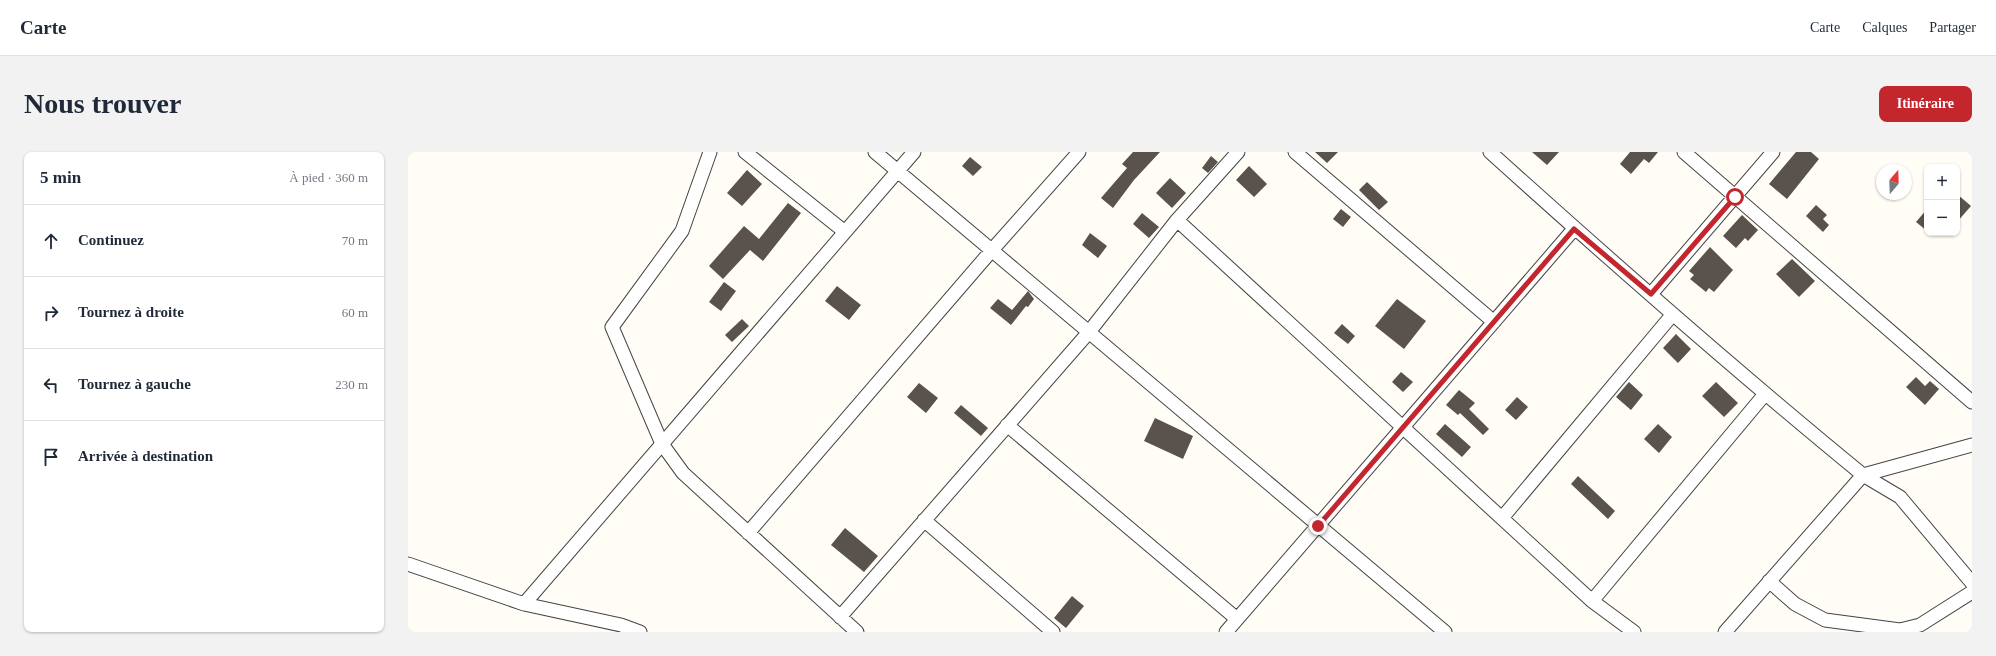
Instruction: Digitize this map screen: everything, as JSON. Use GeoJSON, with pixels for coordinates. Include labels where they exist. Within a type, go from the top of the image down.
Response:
{"type":"FeatureCollection","features":[{"type":"Feature","properties":{"kind":"street"},"geometry":{"type":"LineString","coordinates":[[710,152],[682,231],[612,327],[662,444],[683,473],[857,632]]}},
{"type":"Feature","properties":{"kind":"street"},"geometry":{"type":"LineString","coordinates":[[875,152],[1445,632]]}},
{"type":"Feature","properties":{"kind":"street"},"geometry":{"type":"LineString","coordinates":[[524,604],[914,152]]}},
{"type":"Feature","properties":{"kind":"street"},"geometry":{"type":"LineString","coordinates":[[748,533],[992,250],[1079,152]]}},
{"type":"Feature","properties":{"kind":"street"},"geometry":{"type":"LineString","coordinates":[[840,616],[1089,332],[1177,220],[1238,152]]}},
{"type":"Feature","properties":{"kind":"street"},"geometry":{"type":"LineString","coordinates":[[1296,152],[1494,322]]}},
{"type":"Feature","properties":{"kind":"street"},"geometry":{"type":"LineString","coordinates":[[1490,152],[1574,229],[1765,394],[1863,475],[1900,497],[1972,583]]}},
{"type":"Feature","properties":{"kind":"street"},"geometry":{"type":"LineString","coordinates":[[1684,152],[1972,402]]}},
{"type":"Feature","properties":{"kind":"street"},"geometry":{"type":"LineString","coordinates":[[1651,294],[1773,152]]}},
{"type":"Feature","properties":{"kind":"street"},"geometry":{"type":"LineString","coordinates":[[750,154],[845,232]]}},
{"type":"Feature","properties":{"kind":"street"},"geometry":{"type":"LineString","coordinates":[[1177,220],[1592,601],[1634,632]]}},
{"type":"Feature","properties":{"kind":"street"},"geometry":{"type":"LineString","coordinates":[[1226,632],[1404,428],[1574,229]]}},
{"type":"Feature","properties":{"kind":"street"},"geometry":{"type":"LineString","coordinates":[[1502,518],[1674,314]]}},
{"type":"Feature","properties":{"kind":"street"},"geometry":{"type":"LineString","coordinates":[[1592,601],[1765,394]]}},
{"type":"Feature","properties":{"kind":"street"},"geometry":{"type":"LineString","coordinates":[[1007,426],[1237,619]]}},
{"type":"Feature","properties":{"kind":"street"},"geometry":{"type":"LineString","coordinates":[[1725,632],[1863,475],[1972,445]]}},
{"type":"Feature","properties":{"kind":"street"},"geometry":{"type":"LineString","coordinates":[[924,520],[1052,632]]}},
{"type":"Feature","properties":{"kind":"street"},"geometry":{"type":"LineString","coordinates":[[408,564],[524,604],[621,625],[640,632]]}},
{"type":"Feature","properties":{"kind":"street"},"geometry":{"type":"LineString","coordinates":[[1769,581],[1796,604],[1826,620],[1900,630],[1920,625],[1972,592]]}},
{"type":"Feature","properties":{"kind":"building"},"geometry":{"type":"Polygon","coordinates":[[[1133,152],[1160,152],[1134,180],[1113,208],[1101,198],[1127,168],[1122,164],[1133,152]]]}},
{"type":"Feature","properties":{"kind":"building"},"geometry":{"type":"Polygon","coordinates":[[[1315,152],[1338,152],[1327,163],[1315,152]]]}},
{"type":"Feature","properties":{"kind":"building"},"geometry":{"type":"Polygon","coordinates":[[[1532,152],[1559,152],[1547,165],[1532,152]]]}},
{"type":"Feature","properties":{"kind":"building"},"geometry":{"type":"Polygon","coordinates":[[[1630,152],[1658,152],[1649,163],[1644,159],[1631,174],[1620,164],[1630,152]]]}},
{"type":"Feature","properties":{"kind":"building"},"geometry":{"type":"Polygon","coordinates":[[[1796,152],[1811,152],[1819,159],[1787,199],[1769,184],[1796,152]]]}},
{"type":"Feature","properties":{"kind":"building"},"geometry":{"type":"Polygon","coordinates":[[[1211,156],[1218,162],[1208,173],[1202,168],[1211,156]]]}},
{"type":"Feature","properties":{"kind":"building"},"geometry":{"type":"Polygon","coordinates":[[[970,157],[982,167],[973,176],[962,166],[970,157]]]}},
{"type":"Feature","properties":{"kind":"building"},"geometry":{"type":"Polygon","coordinates":[[[1249,166],[1267,184],[1254,197],[1236,180],[1249,166]]]}},
{"type":"Feature","properties":{"kind":"building"},"geometry":{"type":"Polygon","coordinates":[[[747,170],[762,184],[742,206],[727,193],[747,170]]]}},
{"type":"Feature","properties":{"kind":"building"},"geometry":{"type":"Polygon","coordinates":[[[1170,178],[1186,193],[1172,208],[1156,193],[1170,178]]]}},
{"type":"Feature","properties":{"kind":"building"},"geometry":{"type":"Polygon","coordinates":[[[1367,182],[1388,202],[1379,210],[1359,190],[1367,182]]]}},
{"type":"Feature","properties":{"kind":"building"},"geometry":{"type":"Polygon","coordinates":[[[1960,197],[1971,206],[1960,219],[1960,197]]]}},
{"type":"Feature","properties":{"kind":"building"},"geometry":{"type":"Polygon","coordinates":[[[788,203],[801,213],[763,261],[750,250],[723,279],[709,266],[744,226],[759,239],[788,203]]]}},
{"type":"Feature","properties":{"kind":"building"},"geometry":{"type":"Polygon","coordinates":[[[1816,205],[1827,215],[1823,219],[1829,225],[1823,232],[1806,216],[1816,205]]]}},
{"type":"Feature","properties":{"kind":"building"},"geometry":{"type":"Polygon","coordinates":[[[1341,209],[1351,217],[1343,227],[1333,219],[1341,209]]]}},
{"type":"Feature","properties":{"kind":"building"},"geometry":{"type":"Polygon","coordinates":[[[1142,213],[1159,227],[1149,238],[1133,224],[1142,213]]]}},
{"type":"Feature","properties":{"kind":"building"},"geometry":{"type":"Polygon","coordinates":[[[1924,213],[1924,229],[1916,222],[1924,213]]]}},
{"type":"Feature","properties":{"kind":"building"},"geometry":{"type":"Polygon","coordinates":[[[1742,215],[1758,230],[1748,241],[1745,238],[1736,248],[1723,236],[1742,215]]]}},
{"type":"Feature","properties":{"kind":"building"},"geometry":{"type":"Polygon","coordinates":[[[1090,233],[1107,246],[1098,258],[1082,245],[1090,233]]]}},
{"type":"Feature","properties":{"kind":"building"},"geometry":{"type":"Polygon","coordinates":[[[1710,247],[1733,270],[1714,292],[1709,288],[1706,292],[1690,279],[1694,275],[1689,271],[1710,247]]]}},
{"type":"Feature","properties":{"kind":"building"},"geometry":{"type":"Polygon","coordinates":[[[1792,259],[1815,281],[1799,297],[1776,274],[1792,259]]]}},
{"type":"Feature","properties":{"kind":"building"},"geometry":{"type":"Polygon","coordinates":[[[724,282],[736,291],[721,311],[709,302],[724,282]]]}},
{"type":"Feature","properties":{"kind":"building"},"geometry":{"type":"Polygon","coordinates":[[[837,286],[861,305],[849,320],[825,301],[837,286]]]}},
{"type":"Feature","properties":{"kind":"building"},"geometry":{"type":"Polygon","coordinates":[[[1028,291],[1034,299],[1028,307],[1026,306],[1011,325],[990,308],[998,299],[1012,310],[1028,291]]]}},
{"type":"Feature","properties":{"kind":"building"},"geometry":{"type":"Polygon","coordinates":[[[1397,299],[1426,321],[1404,349],[1375,326],[1397,299]]]}},
{"type":"Feature","properties":{"kind":"building"},"geometry":{"type":"Polygon","coordinates":[[[742,319],[749,326],[732,342],[725,335],[742,319]]]}},
{"type":"Feature","properties":{"kind":"building"},"geometry":{"type":"Polygon","coordinates":[[[1342,324],[1355,336],[1348,344],[1334,333],[1342,324]]]}},
{"type":"Feature","properties":{"kind":"building"},"geometry":{"type":"Polygon","coordinates":[[[1676,334],[1691,349],[1678,363],[1663,348],[1676,334]]]}},
{"type":"Feature","properties":{"kind":"building"},"geometry":{"type":"Polygon","coordinates":[[[1401,372],[1413,382],[1403,392],[1392,382],[1401,372]]]}},
{"type":"Feature","properties":{"kind":"building"},"geometry":{"type":"Polygon","coordinates":[[[1916,377],[1925,386],[1930,381],[1939,389],[1925,405],[1906,387],[1916,377]]]}},
{"type":"Feature","properties":{"kind":"building"},"geometry":{"type":"Polygon","coordinates":[[[1629,382],[1643,395],[1631,410],[1616,397],[1629,382]]]}},
{"type":"Feature","properties":{"kind":"building"},"geometry":{"type":"Polygon","coordinates":[[[1716,382],[1738,403],[1724,417],[1702,396],[1716,382]]]}},
{"type":"Feature","properties":{"kind":"building"},"geometry":{"type":"Polygon","coordinates":[[[919,383],[938,398],[926,413],[907,397],[919,383]]]}},
{"type":"Feature","properties":{"kind":"building"},"geometry":{"type":"Polygon","coordinates":[[[1459,390],[1475,403],[1469,409],[1489,429],[1483,435],[1460,413],[1458,415],[1446,405],[1459,390]]]}},
{"type":"Feature","properties":{"kind":"building"},"geometry":{"type":"Polygon","coordinates":[[[1517,397],[1528,407],[1516,420],[1505,410],[1517,397]]]}},
{"type":"Feature","properties":{"kind":"building"},"geometry":{"type":"Polygon","coordinates":[[[961,405],[988,428],[981,436],[954,413],[961,405]]]}},
{"type":"Feature","properties":{"kind":"building"},"geometry":{"type":"Polygon","coordinates":[[[1155,418],[1193,436],[1183,459],[1144,441],[1155,418]]]}},
{"type":"Feature","properties":{"kind":"building"},"geometry":{"type":"Polygon","coordinates":[[[1445,424],[1471,447],[1462,457],[1436,434],[1445,424]]]}},
{"type":"Feature","properties":{"kind":"building"},"geometry":{"type":"Polygon","coordinates":[[[1658,424],[1672,437],[1659,453],[1644,439],[1658,424]]]}},
{"type":"Feature","properties":{"kind":"building"},"geometry":{"type":"Polygon","coordinates":[[[1578,476],[1615,511],[1608,519],[1571,484],[1578,476]]]}},
{"type":"Feature","properties":{"kind":"building"},"geometry":{"type":"Polygon","coordinates":[[[845,528],[878,556],[864,572],[831,545],[845,528]]]}},
{"type":"Feature","properties":{"kind":"building"},"geometry":{"type":"Polygon","coordinates":[[[1072,596],[1084,606],[1066,628],[1054,618],[1072,596]]]}},
{"type":"Feature","properties":{"kind":"route"},"geometry":{"type":"LineString","coordinates":[[1318,526],[1574,229],[1651,294],[1735,197]]}}]}
